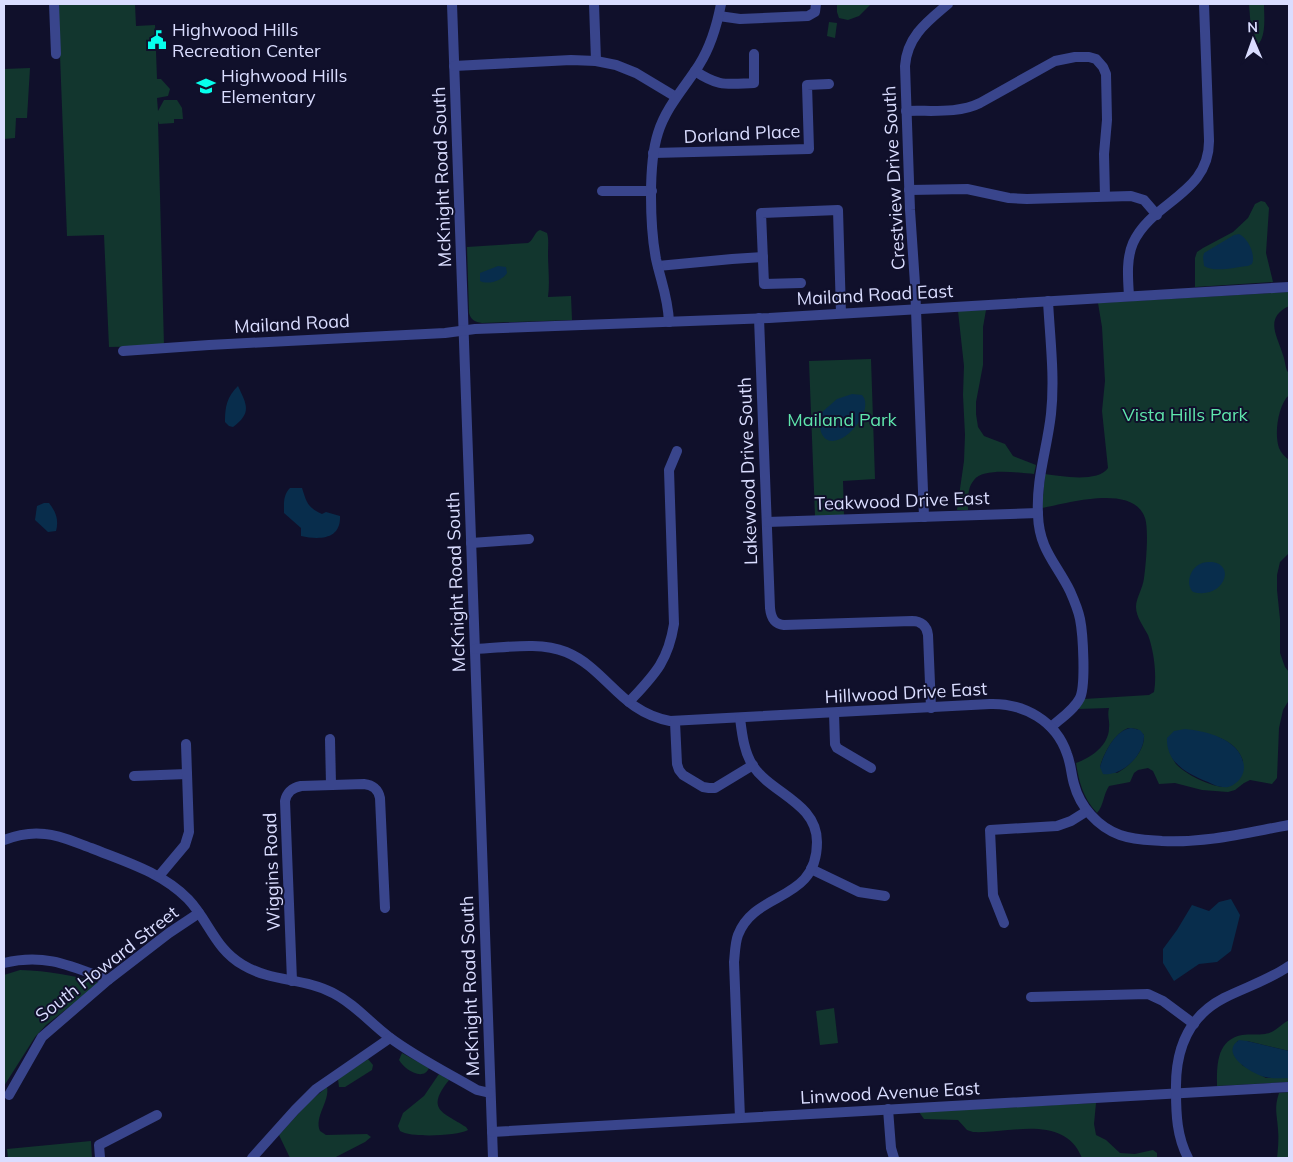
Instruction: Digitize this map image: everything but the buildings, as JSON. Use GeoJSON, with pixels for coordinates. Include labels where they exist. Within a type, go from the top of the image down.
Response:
{"type":"FeatureCollection","features":[{"type":"Feature","properties":{"kind":"street"},"geometry":{"type":"LineString","coordinates":[[54,4],[56,54]]}},
{"type":"Feature","properties":{"kind":"street","name":"McKnight Road South"},"geometry":{"type":"LineString","coordinates":[[452,4],[493,1158]]}},
{"type":"Feature","properties":{"kind":"street"},"geometry":{"type":"LineString","coordinates":[[594,4],[596,61]]}},
{"type":"Feature","properties":{"kind":"street"},"geometry":{"type":"LineString","coordinates":[[669,322],[668,298],[658,266],[653,235],[653,153],[660,128],[676,97],[695,71],[710,43],[721,4]]}},
{"type":"Feature","properties":{"kind":"street"},"geometry":{"type":"LineString","coordinates":[[719,16],[737,19],[808,16],[815,12],[816,4]]}},
{"type":"Feature","properties":{"kind":"street","name":"Crestview Drive South"},"geometry":{"type":"LineString","coordinates":[[924,517],[905,62],[910,44],[920,28],[948,4]]}},
{"type":"Feature","properties":{"kind":"street"},"geometry":{"type":"LineString","coordinates":[[1129,296],[1128,270],[1131,249],[1141,231],[1192,184],[1203,169],[1208,154],[1204,4]]}},
{"type":"Feature","properties":{"kind":"street"},"geometry":{"type":"LineString","coordinates":[[695,71],[715,83],[754,83],[754,54]]}},
{"type":"Feature","properties":{"kind":"street"},"geometry":{"type":"LineString","coordinates":[[906,111],[955,110],[969,107],[980,103],[1052,62],[1072,58],[1089,57],[1095,59],[1102,65],[1106,74],[1105,196]]}},
{"type":"Feature","properties":{"kind":"street"},"geometry":{"type":"LineString","coordinates":[[454,66],[562,60],[596,61],[636,73],[676,97]]}},
{"type":"Feature","properties":{"kind":"street","name":"Dorland Place"},"geometry":{"type":"LineString","coordinates":[[653,153],[809,149],[807,85],[829,84]]}},
{"type":"Feature","properties":{"kind":"street"},"geometry":{"type":"LineString","coordinates":[[909,190],[967,188],[1018,199],[1105,196],[1136,197],[1146,202],[1157,215]]}},
{"type":"Feature","properties":{"kind":"street"},"geometry":{"type":"LineString","coordinates":[[602,191],[652,191]]}},
{"type":"Feature","properties":{"kind":"street"},"geometry":{"type":"LineString","coordinates":[[801,283],[764,284],[762,213],[838,210],[841,313]]}},
{"type":"Feature","properties":{"kind":"street"},"geometry":{"type":"LineString","coordinates":[[658,266],[763,258]]}},
{"type":"Feature","properties":{"kind":"street","name":"Mailand Road East"},"geometry":{"type":"LineString","coordinates":[[463,331],[759,318],[1289,287]]}},
{"type":"Feature","properties":{"kind":"street"},"geometry":{"type":"LineString","coordinates":[[1048,301],[1052,400],[1050,422],[1040,475],[1038,513],[1045,547],[1052,563],[1073,598],[1079,616],[1082,632],[1083,680],[1082,692],[1075,704],[1051,727]]}},
{"type":"Feature","properties":{"kind":"street","name":"Lakewood Drive South"},"geometry":{"type":"LineString","coordinates":[[759,318],[770,610],[774,621],[784,625],[919,622],[925,626],[928,635],[931,708]]}},
{"type":"Feature","properties":{"kind":"street","name":"Mailand Road"},"geometry":{"type":"LineString","coordinates":[[123,351],[463,331]]}},
{"type":"Feature","properties":{"kind":"street"},"geometry":{"type":"LineString","coordinates":[[629,702],[660,666],[666,656],[672,635],[674,624],[669,470],[677,451]]}},
{"type":"Feature","properties":{"kind":"street","name":"Teakwood Drive East"},"geometry":{"type":"LineString","coordinates":[[766,522],[1038,513]]}},
{"type":"Feature","properties":{"kind":"street"},"geometry":{"type":"LineString","coordinates":[[471,543],[529,539]]}},
{"type":"Feature","properties":{"kind":"street","name":"Hillwood Drive East"},"geometry":{"type":"LineString","coordinates":[[475,649],[538,647],[563,651],[587,665],[629,702],[648,715],[675,722],[1005,704],[1019,707],[1051,727],[1065,747],[1076,790],[1087,811],[1103,826],[1114,832],[1133,839],[1177,841],[1220,839],[1289,825]]}},
{"type":"Feature","properties":{"kind":"street"},"geometry":{"type":"LineString","coordinates":[[834,713],[837,748],[871,768]]}},
{"type":"Feature","properties":{"kind":"street"},"geometry":{"type":"LineString","coordinates":[[740,718],[746,749],[753,765],[763,777],[794,800],[810,817],[814,825],[817,842],[815,859],[811,869],[800,885],[764,906],[748,919],[738,936],[734,962],[740,1118]]}},
{"type":"Feature","properties":{"kind":"street"},"geometry":{"type":"LineString","coordinates":[[675,722],[679,770],[683,775],[703,787],[715,788],[753,765]]}},
{"type":"Feature","properties":{"kind":"street"},"geometry":{"type":"LineString","coordinates":[[330,739],[331,784]]}},
{"type":"Feature","properties":{"kind":"street"},"geometry":{"type":"LineString","coordinates":[[159,876],[181,850],[188,838],[190,824],[186,744]]}},
{"type":"Feature","properties":{"kind":"street"},"geometry":{"type":"LineString","coordinates":[[134,776],[187,774]]}},
{"type":"Feature","properties":{"kind":"street","name":"Wiggins Road"},"geometry":{"type":"LineString","coordinates":[[292,981],[286,797],[292,789],[331,784],[369,784],[377,790],[379,794],[385,908]]}},
{"type":"Feature","properties":{"kind":"street"},"geometry":{"type":"LineString","coordinates":[[1004,923],[993,893],[990,830],[1057,826],[1071,821],[1087,811]]}},
{"type":"Feature","properties":{"kind":"street"},"geometry":{"type":"LineString","coordinates":[[4,840],[32,833],[54,835],[144,868],[177,889],[189,901],[199,913],[219,945],[231,957],[255,972],[271,977],[312,984],[339,996],[354,1006],[390,1038],[477,1090],[490,1093]]}},
{"type":"Feature","properties":{"kind":"street"},"geometry":{"type":"LineString","coordinates":[[811,869],[859,892],[885,896]]}},
{"type":"Feature","properties":{"kind":"street","name":"South Howard Street"},"geometry":{"type":"LineString","coordinates":[[9,1095],[26,1062],[42,1037],[108,980],[169,933],[199,913]]}},
{"type":"Feature","properties":{"kind":"street"},"geometry":{"type":"LineString","coordinates":[[4,963],[30,958],[54,960],[108,980]]}},
{"type":"Feature","properties":{"kind":"street"},"geometry":{"type":"LineString","coordinates":[[1188,1158],[1179,1136],[1176,1094],[1178,1056],[1183,1044],[1194,1024],[1207,1010],[1222,999],[1289,966]]}},
{"type":"Feature","properties":{"kind":"street"},"geometry":{"type":"LineString","coordinates":[[1031,997],[1148,994],[1162,1001],[1194,1024]]}},
{"type":"Feature","properties":{"kind":"street"},"geometry":{"type":"LineString","coordinates":[[252,1158],[316,1089],[390,1038]]}},
{"type":"Feature","properties":{"kind":"street","name":"Linwood Avenue East"},"geometry":{"type":"LineString","coordinates":[[492,1132],[1289,1087]]}},
{"type":"Feature","properties":{"kind":"street"},"geometry":{"type":"LineString","coordinates":[[888,1109],[891,1148],[894,1158]]}},
{"type":"Feature","properties":{"kind":"street"},"geometry":{"type":"LineString","coordinates":[[100,1158],[99,1145],[157,1115]]}},
{"type":"Feature","properties":{"kind":"green space"},"geometry":{"type":"Polygon","coordinates":[[[58,4],[135,4],[136,26],[155,25],[157,79],[161,79],[170,89],[168,96],[157,98],[158,111],[164,100],[177,100],[182,108],[183,119],[174,119],[174,123],[159,124],[158,121],[164,346],[109,347],[104,235],[67,236],[58,4]]]}},
{"type":"Feature","properties":{"kind":"green space"},"geometry":{"type":"Polygon","coordinates":[[[837,4],[871,4],[859,16],[848,20],[839,18],[837,4]]]}},
{"type":"Feature","properties":{"kind":"green space"},"geometry":{"type":"Polygon","coordinates":[[[1249,4],[1264,4],[1263,33],[1260,43],[1256,46],[1253,46],[1252,43],[1249,4]]]}},
{"type":"Feature","properties":{"kind":"green space"},"geometry":{"type":"Polygon","coordinates":[[[829,22],[837,23],[835,38],[827,36],[829,22]]]}},
{"type":"Feature","properties":{"kind":"green space"},"geometry":{"type":"Polygon","coordinates":[[[30,68],[27,118],[16,118],[15,138],[4,139],[4,69],[30,68]]]}},
{"type":"Feature","properties":{"kind":"green space"},"geometry":{"type":"Polygon","coordinates":[[[1261,201],[1265,202],[1269,208],[1266,253],[1273,282],[1195,287],[1195,258],[1197,252],[1233,232],[1248,218],[1255,204],[1261,201]]]}},
{"type":"Feature","properties":{"kind":"green space"},"geometry":{"type":"Polygon","coordinates":[[[540,230],[547,233],[548,238],[548,297],[571,296],[572,320],[482,323],[474,320],[469,313],[467,247],[528,243],[536,232],[540,230]]]}},
{"type":"Feature","properties":{"kind":"green space","name":"Vista Hills Park"},"geometry":{"type":"Polygon","coordinates":[[[1289,292],[1289,306],[1277,316],[1274,328],[1286,369],[1289,373],[1289,395],[1280,412],[1277,435],[1280,450],[1289,460],[1289,553],[1280,562],[1277,575],[1277,590],[1280,619],[1280,653],[1289,672],[1289,700],[1283,710],[1279,728],[1277,778],[1272,784],[1250,780],[1235,790],[1228,792],[1202,790],[1175,783],[1159,784],[1153,771],[1148,768],[1134,773],[1130,782],[1109,786],[1097,813],[1088,802],[1082,789],[1076,763],[1093,754],[1106,740],[1109,728],[1109,708],[1077,709],[1084,699],[1149,695],[1154,692],[1155,678],[1150,641],[1136,611],[1137,600],[1144,578],[1147,539],[1145,518],[1138,507],[1127,501],[1113,498],[1098,498],[1042,508],[1045,474],[1088,477],[1103,473],[1108,468],[1102,411],[1105,381],[1102,327],[1098,303],[1289,292]],[[1128,728],[1110,744],[1100,767],[1117,773],[1136,757],[1142,747],[1144,735],[1137,729],[1128,728]],[[1205,733],[1169,750],[1176,764],[1186,772],[1207,783],[1227,787],[1243,761],[1237,750],[1228,742],[1205,733]]]}},
{"type":"Feature","properties":{"kind":"green space"},"geometry":{"type":"Polygon","coordinates":[[[986,310],[983,327],[983,365],[976,402],[978,427],[984,436],[1005,444],[1013,456],[1036,465],[1034,474],[993,472],[979,476],[970,487],[968,510],[957,510],[964,461],[965,435],[964,366],[958,311],[986,310]]]}},
{"type":"Feature","properties":{"kind":"green space","name":"Mailand Park"},"geometry":{"type":"Polygon","coordinates":[[[871,359],[875,479],[843,481],[844,515],[815,516],[809,361],[871,359]]]}},
{"type":"Feature","properties":{"kind":"green space"},"geometry":{"type":"Polygon","coordinates":[[[20,970],[60,974],[100,983],[46,1025],[35,1037],[4,1086],[4,975],[20,970]]]}},
{"type":"Feature","properties":{"kind":"green space"},"geometry":{"type":"Polygon","coordinates":[[[834,1008],[838,1043],[820,1045],[816,1011],[834,1008]]]}},
{"type":"Feature","properties":{"kind":"green space"},"geometry":{"type":"Polygon","coordinates":[[[1289,1020],[1289,1051],[1247,1041],[1237,1041],[1242,1065],[1266,1078],[1289,1078],[1289,1082],[1217,1086],[1218,1062],[1227,1042],[1242,1035],[1269,1033],[1289,1020]]]}},
{"type":"Feature","properties":{"kind":"green space"},"geometry":{"type":"Polygon","coordinates":[[[402,1053],[429,1068],[422,1074],[414,1073],[401,1064],[399,1060],[402,1053]]]}},
{"type":"Feature","properties":{"kind":"green space"},"geometry":{"type":"Polygon","coordinates":[[[368,1059],[373,1065],[372,1070],[345,1087],[339,1087],[338,1079],[368,1059]]]}},
{"type":"Feature","properties":{"kind":"green space"},"geometry":{"type":"Polygon","coordinates":[[[439,1074],[449,1080],[438,1098],[440,1109],[468,1130],[454,1134],[434,1135],[414,1135],[400,1131],[398,1126],[403,1113],[424,1096],[439,1074]]]}},
{"type":"Feature","properties":{"kind":"green space"},"geometry":{"type":"Polygon","coordinates":[[[327,1087],[326,1098],[319,1120],[320,1131],[326,1135],[367,1134],[371,1137],[334,1158],[290,1158],[279,1135],[309,1102],[327,1087]]]}},
{"type":"Feature","properties":{"kind":"green space"},"geometry":{"type":"Polygon","coordinates":[[[1289,1092],[1289,1158],[1277,1158],[1277,1103],[1279,1093],[1289,1092]]]}},
{"type":"Feature","properties":{"kind":"green space"},"geometry":{"type":"Polygon","coordinates":[[[1096,1103],[1094,1124],[1096,1135],[1106,1140],[1120,1153],[1135,1154],[1153,1150],[1157,1153],[1157,1158],[1082,1158],[1074,1144],[1062,1135],[1049,1131],[1019,1129],[973,1132],[967,1130],[958,1120],[924,1119],[919,1112],[1096,1103]]]}},
{"type":"Feature","properties":{"kind":"green space"},"geometry":{"type":"Polygon","coordinates":[[[91,1141],[92,1158],[8,1158],[7,1149],[91,1141]]]}},
{"type":"Feature","properties":{"kind":"water"},"geometry":{"type":"Polygon","coordinates":[[[1239,234],[1250,247],[1253,256],[1252,264],[1219,269],[1204,266],[1204,253],[1234,235],[1239,234]]]}},
{"type":"Feature","properties":{"kind":"water"},"geometry":{"type":"Polygon","coordinates":[[[498,266],[506,267],[507,273],[505,276],[491,282],[480,281],[480,273],[498,266]]]}},
{"type":"Feature","properties":{"kind":"water"},"geometry":{"type":"Polygon","coordinates":[[[238,386],[244,398],[246,408],[243,417],[233,427],[225,422],[225,411],[229,398],[238,386]]]}},
{"type":"Feature","properties":{"kind":"water"},"geometry":{"type":"Polygon","coordinates":[[[852,394],[862,395],[865,403],[864,412],[859,422],[843,438],[834,441],[827,439],[820,430],[821,413],[837,399],[852,394]]]}},
{"type":"Feature","properties":{"kind":"water"},"geometry":{"type":"Polygon","coordinates":[[[290,488],[302,488],[308,504],[313,509],[322,514],[326,512],[340,516],[337,530],[333,534],[322,538],[301,536],[301,528],[284,513],[285,496],[290,488]]]}},
{"type":"Feature","properties":{"kind":"water"},"geometry":{"type":"Polygon","coordinates":[[[49,503],[55,513],[57,520],[56,531],[48,532],[35,520],[37,506],[49,503]]]}},
{"type":"Feature","properties":{"kind":"water"},"geometry":{"type":"Polygon","coordinates":[[[1204,562],[1220,564],[1224,569],[1223,581],[1219,587],[1212,591],[1203,593],[1193,592],[1189,585],[1191,573],[1196,566],[1204,562]]]}},
{"type":"Feature","properties":{"kind":"water"},"geometry":{"type":"Polygon","coordinates":[[[1131,728],[1140,730],[1144,735],[1141,750],[1125,768],[1118,772],[1103,774],[1100,767],[1111,743],[1120,733],[1131,728]]]}},
{"type":"Feature","properties":{"kind":"water"},"geometry":{"type":"Polygon","coordinates":[[[1185,729],[1203,732],[1222,738],[1230,743],[1242,757],[1244,767],[1238,781],[1227,787],[1220,787],[1193,775],[1174,761],[1170,754],[1167,738],[1174,731],[1185,729]]]}},
{"type":"Feature","properties":{"kind":"water"},"geometry":{"type":"Polygon","coordinates":[[[1231,899],[1240,915],[1231,951],[1217,962],[1199,964],[1174,981],[1163,963],[1163,949],[1192,905],[1209,911],[1219,902],[1231,899]]]}},
{"type":"Feature","properties":{"kind":"water"},"geometry":{"type":"Polygon","coordinates":[[[1239,1040],[1289,1051],[1289,1078],[1265,1077],[1246,1068],[1235,1057],[1233,1051],[1234,1045],[1239,1040]]]}},
{"type":"Feature","properties":{"kind":"place","name":"Highwood Hills Recreation Center"},"geometry":{"type":"Point","coordinates":[157,40]}},
{"type":"Feature","properties":{"kind":"place","name":"Highwood Hills Elementary"},"geometry":{"type":"Point","coordinates":[206,86]}}]}
